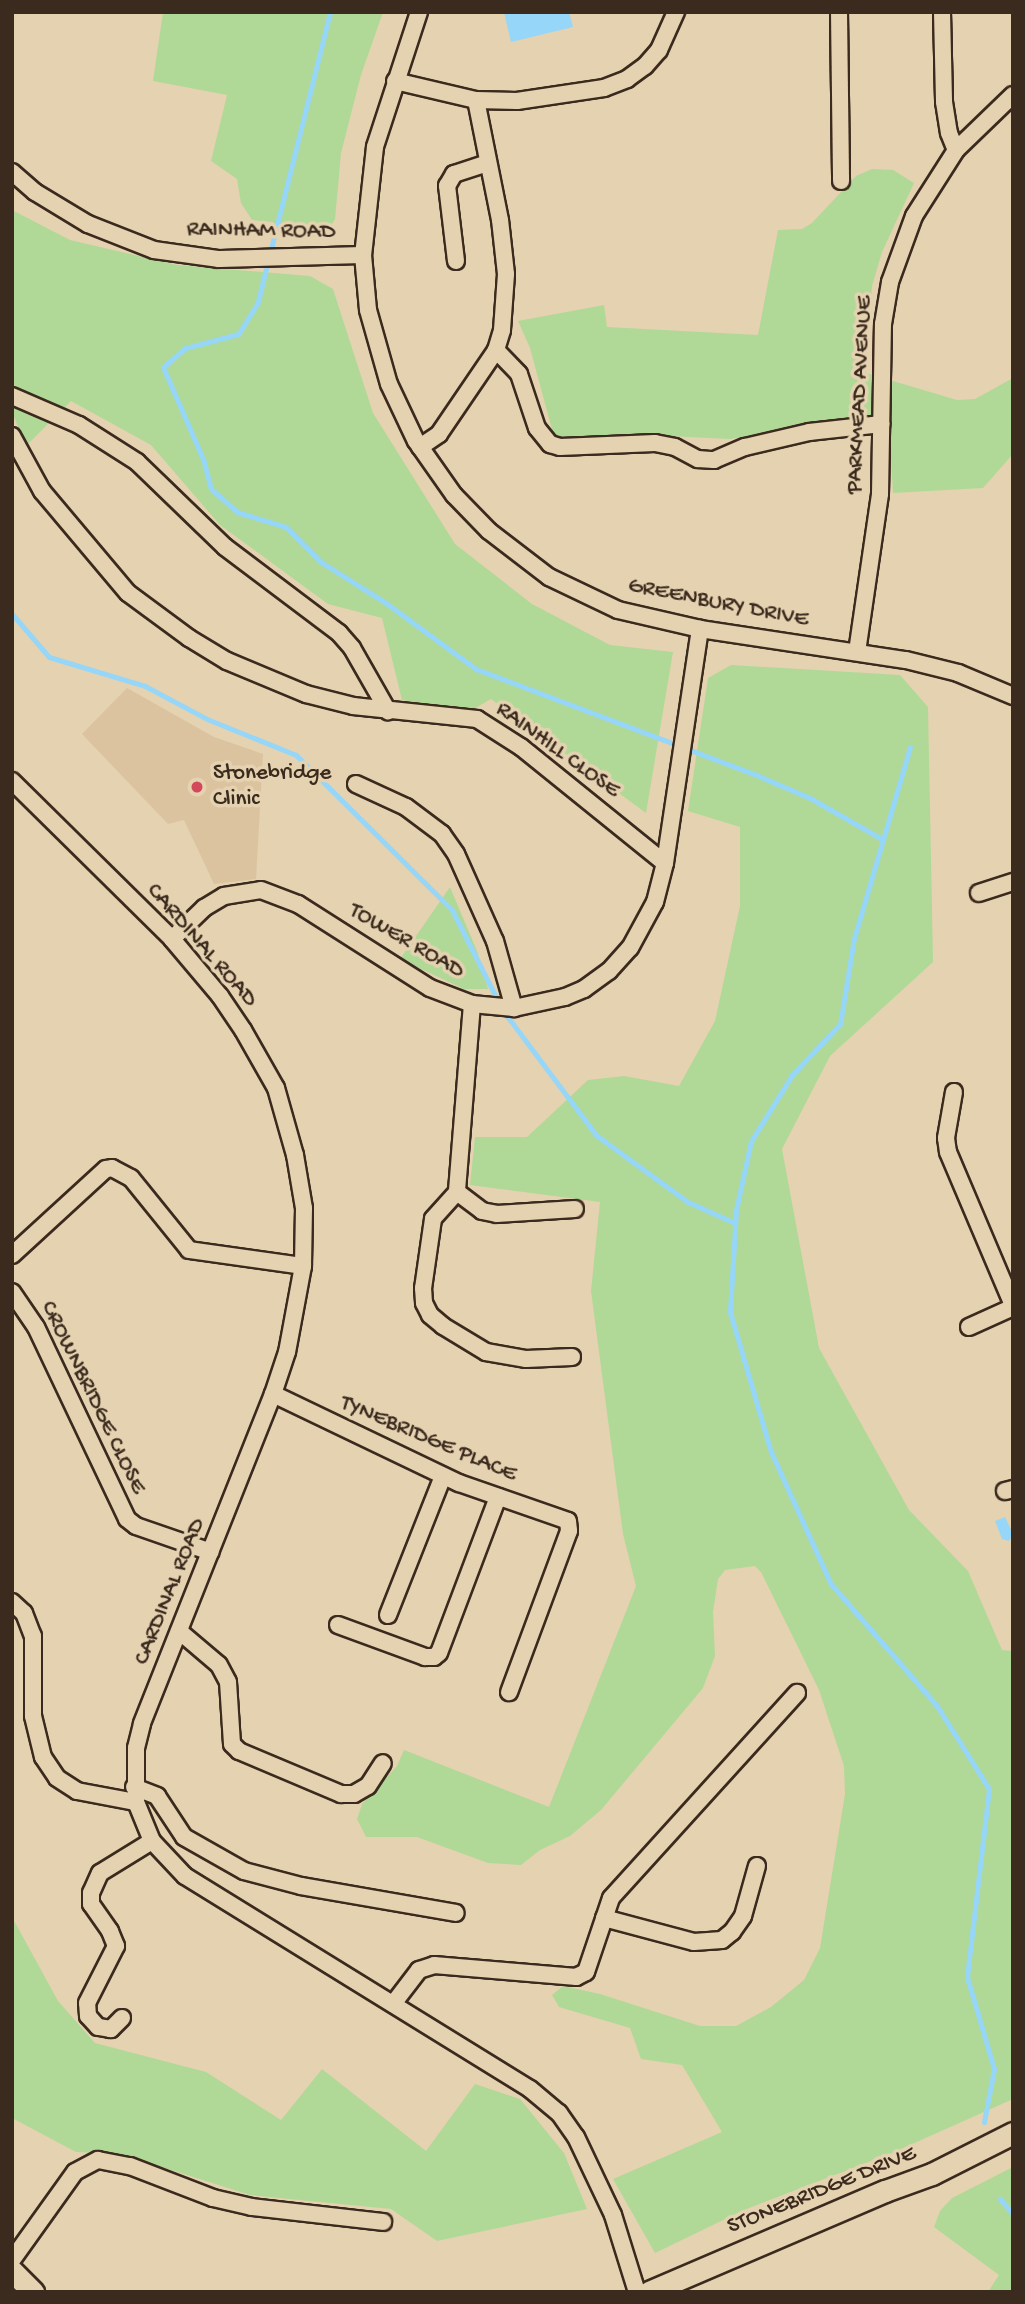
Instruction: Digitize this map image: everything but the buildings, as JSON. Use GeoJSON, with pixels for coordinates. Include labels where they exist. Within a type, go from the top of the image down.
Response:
{"type":"FeatureCollection","features":[{"type":"Feature","properties":{"kind":"street","name":"GREENBURY DRIVE"},"geometry":{"type":"LineString","coordinates":[[419,12],[395,81],[371,166],[363,255],[368,310],[375,345],[389,384],[420,447],[469,513],[517,555],[548,577],[618,610],[700,629],[858,652],[958,673],[1013,696]]}},
{"type":"Feature","properties":{"kind":"street"},"geometry":{"type":"LineString","coordinates":[[395,81],[476,100],[517,101],[566,95],[627,79],[645,66],[659,50],[676,12]]}},
{"type":"Feature","properties":{"kind":"street"},"geometry":{"type":"LineString","coordinates":[[839,12],[841,181]]}},
{"type":"Feature","properties":{"kind":"street"},"geometry":{"type":"LineString","coordinates":[[942,12],[944,102],[949,133],[956,150]]}},
{"type":"Feature","properties":{"kind":"street","name":"PARKMEAD AVENUE"},"geometry":{"type":"LineString","coordinates":[[858,652],[880,494],[883,324],[890,282],[914,216],[956,150],[1013,95]]}},
{"type":"Feature","properties":{"kind":"street"},"geometry":{"type":"LineString","coordinates":[[420,447],[439,434],[496,350],[506,305],[506,274],[500,220],[476,100]]}},
{"type":"Feature","properties":{"kind":"street"},"geometry":{"type":"LineString","coordinates":[[456,261],[447,186],[454,174],[487,163]]}},
{"type":"Feature","properties":{"kind":"street","name":"RAINHAM ROAD"},"geometry":{"type":"LineString","coordinates":[[12,172],[35,192],[88,224],[154,250],[219,259],[363,255]]}},
{"type":"Feature","properties":{"kind":"street"},"geometry":{"type":"LineString","coordinates":[[496,350],[519,374],[537,428],[550,444],[559,447],[638,442],[675,447],[698,459],[714,460],[745,447],[809,432],[882,424]]}},
{"type":"Feature","properties":{"kind":"street"},"geometry":{"type":"LineString","coordinates":[[12,396],[79,425],[137,463],[225,547],[339,633],[352,648],[388,711]]}},
{"type":"Feature","properties":{"kind":"street","name":"RAINHILL CLOSE"},"geometry":{"type":"LineString","coordinates":[[12,436],[42,491],[128,593],[152,613],[227,660],[275,682],[353,706],[477,719],[521,747],[665,863]]}},
{"type":"Feature","properties":{"kind":"street","name":"TOWER ROAD"},"geometry":{"type":"LineString","coordinates":[[172,939],[204,908],[224,896],[261,890],[298,904],[430,988],[472,1004],[514,1008],[565,997],[584,989],[610,971],[645,924],[665,863],[700,629]]}},
{"type":"Feature","properties":{"kind":"street","name":"CARDINAL ROAD"},"geometry":{"type":"LineString","coordinates":[[12,780],[172,939],[220,996],[252,1044],[276,1088],[298,1171],[304,1208],[303,1266],[298,1303],[273,1394],[142,1724],[136,1748],[135,1795],[152,1841],[166,1860],[185,1876],[530,2089],[559,2113],[576,2137],[613,2215],[637,2292]]}},
{"type":"Feature","properties":{"kind":"street"},"geometry":{"type":"LineString","coordinates":[[356,784],[406,807],[442,834],[456,854],[495,941],[514,1008]]}},
{"type":"Feature","properties":{"kind":"street"},"geometry":{"type":"LineString","coordinates":[[979,892],[1013,882]]}},
{"type":"Feature","properties":{"kind":"street"},"geometry":{"type":"LineString","coordinates":[[472,1004],[457,1192],[433,1219],[428,1241],[424,1303],[430,1315],[471,1346],[486,1352],[526,1359],[572,1357]]}},
{"type":"Feature","properties":{"kind":"street"},"geometry":{"type":"LineString","coordinates":[[954,1092],[946,1138],[948,1152],[1013,1306],[970,1327]]}},
{"type":"Feature","properties":{"kind":"street"},"geometry":{"type":"LineString","coordinates":[[12,1255],[106,1169],[112,1168],[131,1178],[189,1250],[303,1266]]}},
{"type":"Feature","properties":{"kind":"street"},"geometry":{"type":"LineString","coordinates":[[457,1192],[482,1211],[497,1214],[575,1209]]}},
{"type":"Feature","properties":{"kind":"street","name":"CROWNBRIDGE CLOSE"},"geometry":{"type":"LineString","coordinates":[[12,1292],[36,1327],[127,1519],[136,1526],[211,1552]]}},
{"type":"Feature","properties":{"kind":"street","name":"TYNEBRIDGE PLACE"},"geometry":{"type":"LineString","coordinates":[[273,1394],[443,1476],[568,1521],[569,1531],[509,1692]]}},
{"type":"Feature","properties":{"kind":"street"},"geometry":{"type":"LineString","coordinates":[[388,1615],[443,1476]]}},
{"type":"Feature","properties":{"kind":"street"},"geometry":{"type":"LineString","coordinates":[[338,1625],[425,1657],[434,1657],[439,1653],[498,1497]]}},
{"type":"Feature","properties":{"kind":"street"},"geometry":{"type":"LineString","coordinates":[[12,1602],[24,1613],[33,1636],[33,1716],[36,1739],[43,1757],[57,1777],[77,1791],[157,1796],[184,1837],[244,1871],[301,1886],[456,1913]]}},
{"type":"Feature","properties":{"kind":"street"},"geometry":{"type":"LineString","coordinates":[[179,1631],[219,1665],[228,1682],[232,1744],[239,1751],[341,1794],[354,1794],[368,1786],[383,1763]]}},
{"type":"Feature","properties":{"kind":"street"},"geometry":{"type":"LineString","coordinates":[[393,2004],[419,1970],[434,1965],[576,1977],[586,1972],[611,1898],[797,1693]]}},
{"type":"Feature","properties":{"kind":"street"},"geometry":{"type":"LineString","coordinates":[[122,2018],[111,2029],[98,2027],[88,2016],[87,2003],[114,1955],[116,1946],[110,1931],[92,1904],[94,1883],[100,1873],[152,1841]]}},
{"type":"Feature","properties":{"kind":"street"},"geometry":{"type":"LineString","coordinates":[[604,1918],[694,1942],[722,1940],[732,1932],[743,1916],[757,1866]]}},
{"type":"Feature","properties":{"kind":"street","name":"STONEBRIDGE DRIVE"},"geometry":{"type":"LineString","coordinates":[[649,2292],[932,2174],[1013,2133]]}},
{"type":"Feature","properties":{"kind":"street"},"geometry":{"type":"LineString","coordinates":[[12,2260],[75,2172],[98,2160],[130,2166],[213,2198],[252,2207],[383,2222]]}},
{"type":"Feature","properties":{"kind":"street"},"geometry":{"type":"LineString","coordinates":[[12,2271],[33,2292]]}},
{"type":"Feature","properties":{"kind":"shaded area","name":"Stonebridge Clinic"},"geometry":{"type":"Polygon","coordinates":[[[127,688],[214,737],[263,754],[256,879],[214,884],[184,820],[168,824],[82,734],[127,688]]]}},
{"type":"Feature","properties":{"kind":"green space"},"geometry":{"type":"Polygon","coordinates":[[[163,12],[383,12],[361,75],[341,153],[335,219],[324,237],[294,236],[272,222],[252,220],[241,203],[237,179],[211,161],[227,95],[153,81],[163,12]]]}},
{"type":"Feature","properties":{"kind":"green space"},"geometry":{"type":"Polygon","coordinates":[[[872,169],[893,170],[914,183],[882,252],[872,286],[866,373],[957,400],[975,399],[1013,378],[1013,454],[983,488],[893,493],[889,420],[802,427],[730,439],[647,435],[569,441],[554,437],[530,348],[518,321],[604,305],[607,327],[758,335],[778,230],[802,229],[812,223],[856,176],[872,169]]]}},
{"type":"Feature","properties":{"kind":"green space"},"geometry":{"type":"Polygon","coordinates":[[[12,210],[70,240],[177,265],[310,276],[333,289],[373,413],[455,544],[532,604],[610,645],[673,652],[646,813],[491,699],[468,712],[402,700],[382,618],[328,604],[220,525],[151,445],[71,401],[26,446],[12,412],[12,210]]]}},
{"type":"Feature","properties":{"kind":"green space"},"geometry":{"type":"Polygon","coordinates":[[[731,665],[900,675],[928,707],[933,962],[830,1056],[782,1149],[819,1348],[909,1510],[968,1571],[1002,1650],[1013,1651],[1013,2099],[892,2153],[744,2210],[655,2253],[613,2179],[722,2132],[682,2065],[641,2059],[630,2028],[559,2007],[552,1995],[563,1986],[600,1994],[700,2026],[736,2026],[771,2007],[804,1980],[820,1948],[845,1794],[844,1766],[819,1690],[761,1572],[755,1566],[725,1570],[718,1579],[713,1612],[715,1656],[703,1688],[601,1810],[570,1836],[540,1850],[521,1865],[488,1863],[417,1837],[366,1837],[357,1819],[362,1804],[397,1766],[404,1750],[549,1807],[636,1586],[623,1534],[591,1291],[600,1202],[470,1185],[475,1137],[527,1137],[588,1080],[624,1076],[679,1086],[715,1021],[740,906],[740,827],[688,811],[708,678],[731,665]]]}},
{"type":"Feature","properties":{"kind":"green space"},"geometry":{"type":"Polygon","coordinates":[[[450,887],[477,951],[488,989],[464,989],[400,959],[450,887]]]}},
{"type":"Feature","properties":{"kind":"green space"},"geometry":{"type":"Polygon","coordinates":[[[12,1917],[58,2001],[95,2043],[206,2072],[281,2120],[322,2069],[426,2151],[475,2084],[520,2099],[564,2153],[587,2209],[437,2241],[391,2209],[250,2195],[121,2154],[76,2152],[12,2118],[12,1917]]]}},
{"type":"Feature","properties":{"kind":"green space"},"geometry":{"type":"Polygon","coordinates":[[[1013,2167],[1013,2292],[988,2292],[999,2275],[934,2227],[940,2211],[952,2198],[1013,2167]]]}},
{"type":"Feature","properties":{"kind":"water"},"geometry":{"type":"Polygon","coordinates":[[[504,12],[569,12],[573,27],[511,42],[504,12]]]}},
{"type":"Feature","properties":{"kind":"water"},"geometry":{"type":"Polygon","coordinates":[[[1005,1517],[1013,1534],[1009,1541],[1002,1539],[995,1521],[1005,1517]]]}},
{"type":"Feature","properties":{"kind":"waterway"},"geometry":{"type":"LineString","coordinates":[[330,12],[257,304],[238,334],[185,348],[163,367],[203,459],[211,489],[237,512],[286,527],[321,562],[386,603],[476,669],[754,774],[810,798],[882,839]]}},
{"type":"Feature","properties":{"kind":"waterway"},"geometry":{"type":"LineString","coordinates":[[12,614],[49,657],[145,686],[207,719],[296,755],[452,910],[499,1003]]}},
{"type":"Feature","properties":{"kind":"waterway"},"geometry":{"type":"LineString","coordinates":[[910,747],[854,938],[840,1024],[792,1075],[751,1141],[736,1210],[730,1312],[771,1452],[831,1584],[937,1706],[989,1789],[967,1977],[994,2069],[984,2122]]}},
{"type":"Feature","properties":{"kind":"waterway"},"geometry":{"type":"LineString","coordinates":[[504,1012],[596,1135],[688,1202],[735,1223]]}},
{"type":"Feature","properties":{"kind":"waterway"},"geometry":{"type":"LineString","coordinates":[[1000,2199],[1013,2214]]}},
{"type":"Feature","properties":{"kind":"place","name":"Stonebridge Clinic"},"geometry":{"type":"Point","coordinates":[197,787]}}]}
